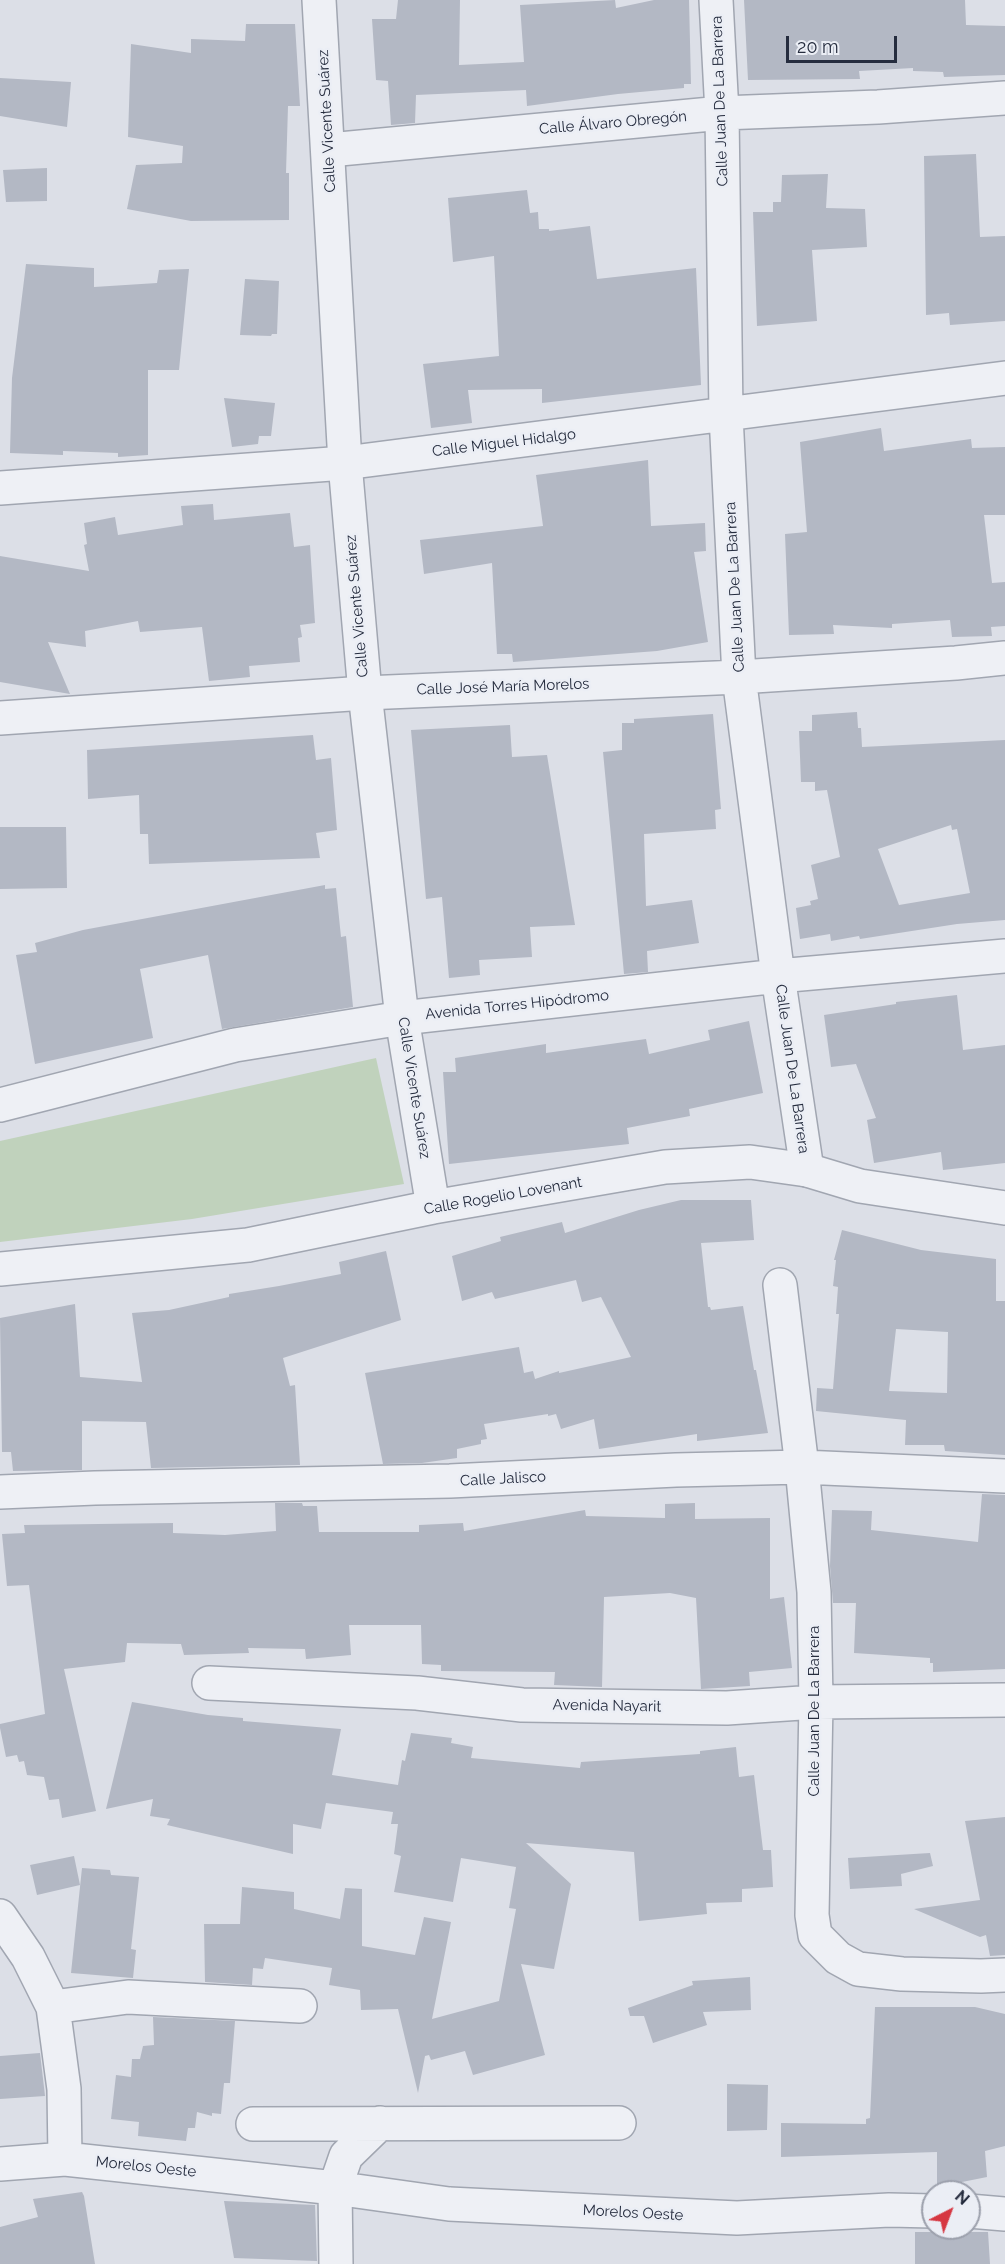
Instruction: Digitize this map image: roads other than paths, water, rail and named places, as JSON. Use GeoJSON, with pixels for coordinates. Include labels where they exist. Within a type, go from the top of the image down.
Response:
{"type":"FeatureCollection","features":[{"type":"Feature","properties":{"kind":"street","name":"Calle Vicente Suárez"},"geometry":{"type":"LineString","coordinates":[[319,0],[345,463],[365,693],[402,1018],[434,1207]]}},
{"type":"Feature","properties":{"kind":"street","name":"Calle Juan De La Barrera"},"geometry":{"type":"LineString","coordinates":[[716,0],[722,113],[726,415],[739,677],[778,976],[807,1170]]}},
{"type":"Feature","properties":{"kind":"street","name":"Calle Álvaro Obregón"},"geometry":{"type":"LineString","coordinates":[[329,150],[722,113],[878,107],[1005,98]]}},
{"type":"Feature","properties":{"kind":"street","name":"Calle Miguel Hidalgo"},"geometry":{"type":"LineString","coordinates":[[0,489],[345,463],[726,415],[921,387],[1005,378]]}},
{"type":"Feature","properties":{"kind":"street","name":"Calle José María Morelos"},"geometry":{"type":"LineString","coordinates":[[0,718],[365,693],[739,677],[1005,658]]}},
{"type":"Feature","properties":{"kind":"street","name":"Avenida Torres Hipódromo"},"geometry":{"type":"LineString","coordinates":[[0,1105],[235,1045],[402,1018],[778,976],[1005,956]]}},
{"type":"Feature","properties":{"kind":"street","name":"Calle Rogelio Lovenant"},"geometry":{"type":"LineString","coordinates":[[0,1269],[248,1245],[434,1207],[665,1167],[750,1162],[807,1170],[860,1186],[1005,1208]]}},
{"type":"Feature","properties":{"kind":"street","name":"Calle Juan De La Barrera"},"geometry":{"type":"LineString","coordinates":[[780,1285],[802,1467],[814,1592],[816,1702],[812,1915],[815,1935],[838,1958],[858,1969],[902,1974],[1005,1975]]}},
{"type":"Feature","properties":{"kind":"street","name":"Calle Jalisco"},"geometry":{"type":"LineString","coordinates":[[0,1492],[450,1481],[676,1470],[802,1467],[1005,1476]]}},
{"type":"Feature","properties":{"kind":"street","name":"Avenida Nayarit"},"geometry":{"type":"LineString","coordinates":[[209,1683],[417,1693],[522,1705],[727,1708],[816,1702],[1005,1700]]}},
{"type":"Feature","properties":{"kind":"street"},"geometry":{"type":"LineString","coordinates":[[0,1916],[28,1957],[53,2007],[64,2089],[65,2158]]}},
{"type":"Feature","properties":{"kind":"street"},"geometry":{"type":"LineString","coordinates":[[53,2007],[128,1996],[300,2006]]}},
{"type":"Feature","properties":{"kind":"street"},"geometry":{"type":"LineString","coordinates":[[336,2264],[335,2188],[346,2156],[380,2123]]}},
{"type":"Feature","properties":{"kind":"street"},"geometry":{"type":"LineString","coordinates":[[253,2124],[619,2123]]}},
{"type":"Feature","properties":{"kind":"street","name":"Morelos Oeste"},"geometry":{"type":"LineString","coordinates":[[0,2164],[65,2158],[335,2188],[449,2204],[737,2218],[889,2210],[921,2211]]}},
{"type":"Feature","properties":{"kind":"street"},"geometry":{"type":"LineString","coordinates":[[981,2212],[1005,2214]]}}]}
